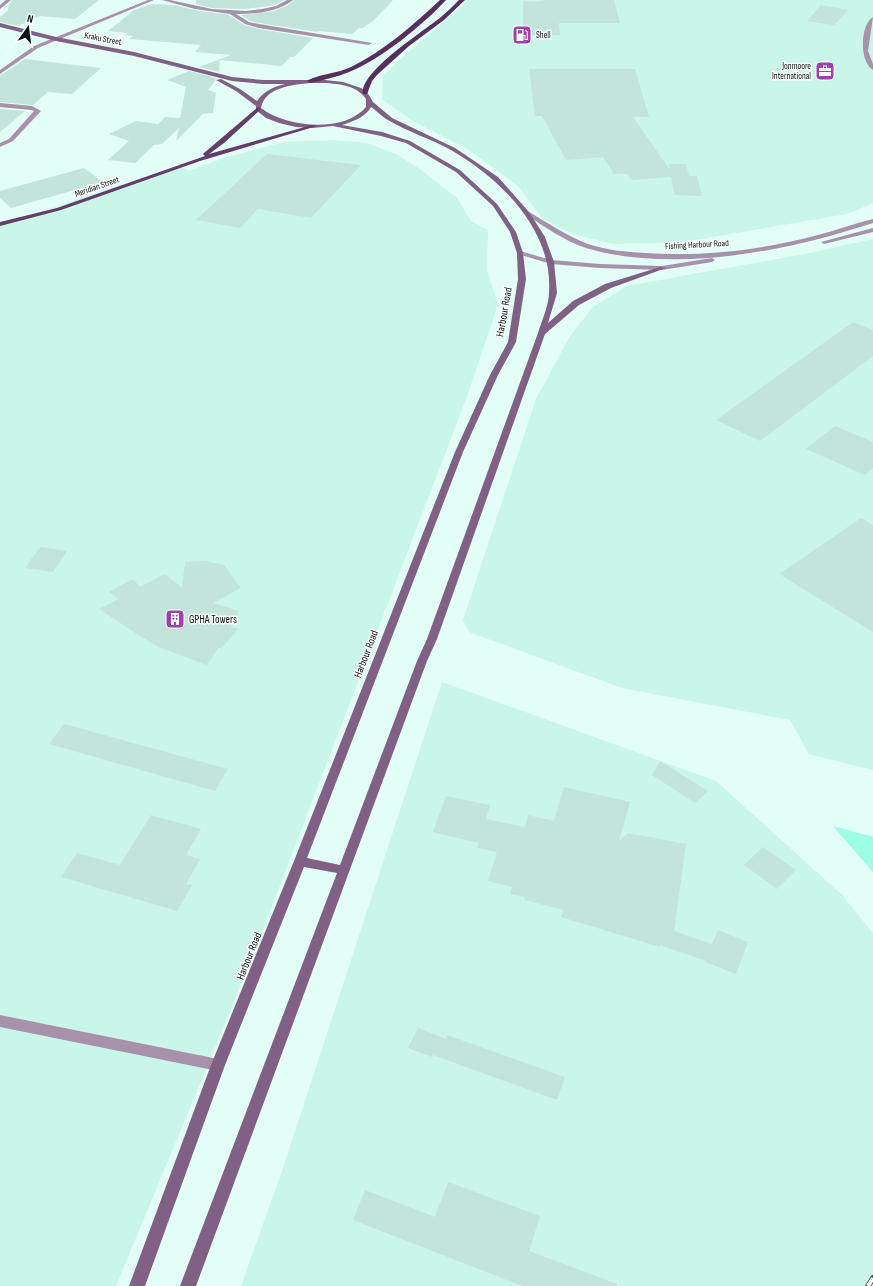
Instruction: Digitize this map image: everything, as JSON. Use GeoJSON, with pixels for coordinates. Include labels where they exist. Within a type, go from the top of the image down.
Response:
{"type":"FeatureCollection","features":[{"type":"Feature","properties":{"kind":"highway"},"geometry":{"type":"LineString","coordinates":[[310,81],[337,75],[364,62],[395,41],[443,0]]}},
{"type":"Feature","properties":{"kind":"highway"},"geometry":{"type":"LineString","coordinates":[[365,93],[369,81],[375,74],[407,45],[442,19],[462,0]]}},
{"type":"Feature","properties":{"kind":"main road","name":"Kraku Street"},"geometry":{"type":"LineString","coordinates":[[0,25],[56,39],[134,54],[232,79],[263,82],[301,82]]}},
{"type":"Feature","properties":{"kind":"main road","name":"Kraku Street"},"geometry":{"type":"LineString","coordinates":[[201,72],[224,82],[258,107],[270,118],[279,122],[314,126],[334,125]]}},
{"type":"Feature","properties":{"kind":"main road"},"geometry":{"type":"LineString","coordinates":[[258,107],[260,99],[266,93],[287,85],[301,82],[310,81],[345,84],[365,93],[369,98],[370,103],[368,109],[360,115],[334,125]]}},
{"type":"Feature","properties":{"kind":"main road"},"geometry":{"type":"LineString","coordinates":[[188,1286],[343,870],[422,661],[432,639],[542,333],[553,293],[551,262],[542,237],[527,213],[496,178],[453,149],[390,119],[370,103]]}},
{"type":"Feature","properties":{"kind":"main road","name":"Meridian Street"},"geometry":{"type":"LineString","coordinates":[[198,160],[222,142],[258,107]]}},
{"type":"Feature","properties":{"kind":"main road","name":"Harbour Road"},"geometry":{"type":"LineString","coordinates":[[137,1286],[218,1065],[300,861],[459,452],[494,375],[512,342],[522,279],[520,253],[512,232],[495,205],[458,171],[408,142],[382,134],[334,125]]}},
{"type":"Feature","properties":{"kind":"main road","name":"Meridian Street"},"geometry":{"type":"LineString","coordinates":[[0,224],[59,209],[198,160],[314,126]]}},
{"type":"Feature","properties":{"kind":"main road"},"geometry":{"type":"LineString","coordinates":[[542,333],[576,303],[608,286],[662,268]]}},
{"type":"Feature","properties":{"kind":"main road"},"geometry":{"type":"LineString","coordinates":[[300,861],[343,870]]}},
{"type":"Feature","properties":{"kind":"street"},"geometry":{"type":"LineString","coordinates":[[0,8],[9,0]]}},
{"type":"Feature","properties":{"kind":"street"},"geometry":{"type":"LineString","coordinates":[[0,72],[36,47],[152,0]]}},
{"type":"Feature","properties":{"kind":"street"},"geometry":{"type":"LineString","coordinates":[[164,0],[232,13],[273,10],[291,0]]}},
{"type":"Feature","properties":{"kind":"street"},"geometry":{"type":"LineString","coordinates":[[232,13],[247,23],[259,26],[369,43]]}},
{"type":"Feature","properties":{"kind":"street"},"geometry":{"type":"LineString","coordinates":[[873,19],[867,35],[865,53],[868,62],[873,68]]}},
{"type":"Feature","properties":{"kind":"street"},"geometry":{"type":"LineString","coordinates":[[0,105],[32,108],[38,111],[11,140],[0,145]]}},
{"type":"Feature","properties":{"kind":"street","name":"Fishing Harbour Road"},"geometry":{"type":"LineString","coordinates":[[527,213],[588,246],[619,252],[662,256],[692,256],[777,246],[834,233],[873,221]]}},
{"type":"Feature","properties":{"kind":"street","name":"Fishing Harbour Road"},"geometry":{"type":"LineString","coordinates":[[520,253],[551,262],[600,266],[662,268],[778,251],[840,239],[873,230]]}},
{"type":"Feature","properties":{"kind":"street"},"geometry":{"type":"LineString","coordinates":[[0,1021],[218,1065]]}},
{"type":"Feature","properties":{"kind":"shaded area"},"geometry":{"type":"Polygon","coordinates":[[[468,0],[873,0],[873,203],[847,214],[683,242],[613,244],[573,234],[543,219],[518,186],[468,149],[413,121],[382,99],[383,75],[468,0]]]}},
{"type":"Feature","properties":{"kind":"shaded area"},"geometry":{"type":"Polygon","coordinates":[[[334,140],[367,143],[396,154],[420,169],[457,198],[471,221],[488,230],[487,270],[498,305],[466,399],[253,956],[116,1286],[0,1286],[0,223],[32,215],[178,166],[189,171],[224,158],[284,142],[334,140]]]}},
{"type":"Feature","properties":{"kind":"shaded area"},"geometry":{"type":"Polygon","coordinates":[[[873,239],[873,770],[809,754],[790,720],[622,688],[469,632],[463,620],[536,399],[570,336],[593,307],[627,286],[805,254],[873,239]]]}},
{"type":"Feature","properties":{"kind":"shaded area"},"geometry":{"type":"Polygon","coordinates":[[[442,682],[716,781],[842,895],[873,933],[873,1286],[241,1286],[283,1168],[442,682]]]}},
{"type":"Feature","properties":{"kind":"green space"},"geometry":{"type":"Polygon","coordinates":[[[833,826],[873,837],[873,872],[833,826]]]}},
{"type":"Feature","properties":{"kind":"building"},"geometry":{"type":"Polygon","coordinates":[[[12,0],[99,0],[75,19],[40,16],[18,26],[0,22],[0,17],[8,10],[9,4],[12,0]]]}},
{"type":"Feature","properties":{"kind":"building"},"geometry":{"type":"Polygon","coordinates":[[[196,0],[284,0],[275,5],[246,9],[212,8],[196,4],[196,0]]]}},
{"type":"Feature","properties":{"kind":"building"},"geometry":{"type":"Polygon","coordinates":[[[294,0],[393,0],[374,20],[363,28],[359,28],[352,34],[318,32],[259,23],[250,21],[241,15],[274,11],[288,5],[294,0]]]}},
{"type":"Feature","properties":{"kind":"building"},"geometry":{"type":"Polygon","coordinates":[[[544,0],[614,0],[620,23],[559,23],[560,35],[523,35],[523,1],[537,2],[544,0]]]}},
{"type":"Feature","properties":{"kind":"building"},"geometry":{"type":"Polygon","coordinates":[[[152,4],[174,5],[229,15],[244,25],[313,38],[294,57],[290,57],[282,66],[220,60],[219,72],[199,67],[231,55],[195,52],[201,45],[129,39],[133,36],[125,35],[127,33],[108,31],[134,10],[152,4]]]}},
{"type":"Feature","properties":{"kind":"building"},"geometry":{"type":"Polygon","coordinates":[[[821,5],[848,10],[834,25],[807,21],[821,5]]]}},
{"type":"Feature","properties":{"kind":"building"},"geometry":{"type":"Polygon","coordinates":[[[25,59],[101,68],[72,94],[48,92],[33,105],[0,102],[0,76],[25,59]]]}},
{"type":"Feature","properties":{"kind":"building"},"geometry":{"type":"Polygon","coordinates":[[[529,69],[635,69],[649,117],[633,117],[670,170],[669,164],[686,164],[689,176],[697,176],[702,196],[675,195],[671,177],[632,180],[627,174],[614,174],[603,157],[566,160],[542,116],[535,116],[529,69]]]}},
{"type":"Feature","properties":{"kind":"building"},"geometry":{"type":"Polygon","coordinates":[[[189,71],[216,78],[208,90],[216,93],[213,113],[203,114],[176,141],[179,128],[162,144],[154,145],[135,163],[108,160],[129,141],[109,134],[136,121],[158,124],[165,117],[180,118],[186,87],[167,80],[189,71]]]}},
{"type":"Feature","properties":{"kind":"building"},"geometry":{"type":"Polygon","coordinates":[[[0,109],[25,111],[0,132],[0,109]]]}},
{"type":"Feature","properties":{"kind":"building"},"geometry":{"type":"Polygon","coordinates":[[[267,154],[361,165],[311,218],[258,209],[240,228],[196,220],[267,154]]]}},
{"type":"Feature","properties":{"kind":"building"},"geometry":{"type":"Polygon","coordinates":[[[84,168],[103,182],[11,208],[0,198],[0,191],[84,168]]]}},
{"type":"Feature","properties":{"kind":"building"},"geometry":{"type":"Polygon","coordinates":[[[853,322],[873,330],[873,356],[760,441],[716,420],[853,322]]]}},
{"type":"Feature","properties":{"kind":"building"},"geometry":{"type":"Polygon","coordinates":[[[835,426],[873,442],[873,468],[865,475],[806,449],[835,426]]]}},
{"type":"Feature","properties":{"kind":"building"},"geometry":{"type":"Polygon","coordinates":[[[861,518],[873,525],[873,632],[779,574],[861,518]]]}},
{"type":"Feature","properties":{"kind":"building"},"geometry":{"type":"Polygon","coordinates":[[[40,547],[67,551],[53,572],[25,568],[40,547]]]}},
{"type":"Feature","properties":{"kind":"building","name":"GPHA Towers"},"geometry":{"type":"Polygon","coordinates":[[[205,561],[224,565],[241,588],[213,603],[239,611],[231,627],[238,629],[222,648],[218,648],[207,665],[159,647],[99,609],[119,599],[109,592],[133,579],[140,587],[165,574],[182,588],[185,562],[205,561]]]}},
{"type":"Feature","properties":{"kind":"building"},"geometry":{"type":"Polygon","coordinates":[[[64,724],[228,769],[215,791],[49,744],[64,724]]]}},
{"type":"Feature","properties":{"kind":"building"},"geometry":{"type":"Polygon","coordinates":[[[660,761],[708,791],[695,803],[652,775],[660,761]]]}},
{"type":"Feature","properties":{"kind":"building"},"geometry":{"type":"Polygon","coordinates":[[[564,787],[630,802],[619,841],[628,833],[686,844],[674,931],[712,944],[718,930],[748,942],[736,974],[705,962],[706,961],[660,945],[660,947],[561,917],[564,910],[524,900],[525,897],[510,894],[512,887],[488,881],[497,852],[477,848],[479,843],[433,832],[446,796],[490,805],[486,819],[525,827],[528,815],[554,821],[564,787]]]}},
{"type":"Feature","properties":{"kind":"building"},"geometry":{"type":"Polygon","coordinates":[[[151,815],[201,829],[186,855],[200,859],[186,884],[192,885],[177,911],[61,877],[77,853],[120,865],[151,815]]]}},
{"type":"Feature","properties":{"kind":"building"},"geometry":{"type":"Polygon","coordinates":[[[763,847],[796,870],[777,889],[744,865],[763,847]]]}},
{"type":"Feature","properties":{"kind":"building"},"geometry":{"type":"Polygon","coordinates":[[[418,1028],[446,1039],[447,1035],[565,1077],[557,1100],[433,1055],[432,1057],[408,1048],[418,1028]]]}},
{"type":"Feature","properties":{"kind":"building"},"geometry":{"type":"Polygon","coordinates":[[[448,1182],[540,1216],[529,1251],[617,1284],[617,1286],[522,1286],[353,1220],[365,1190],[435,1217],[448,1182]]]}},
{"type":"Feature","properties":{"kind":"railway"},"geometry":{"type":"LineString","coordinates":[[868,1286],[873,1278]]}},
{"type":"Feature","properties":{"kind":"place","name":"Shell"},"geometry":{"type":"Point","coordinates":[522,35]}},
{"type":"Feature","properties":{"kind":"place","name":"Jonmoore International"},"geometry":{"type":"Point","coordinates":[825,71]}},
{"type":"Feature","properties":{"kind":"place","name":"GPHA Towers"},"geometry":{"type":"Point","coordinates":[175,619]}}]}
